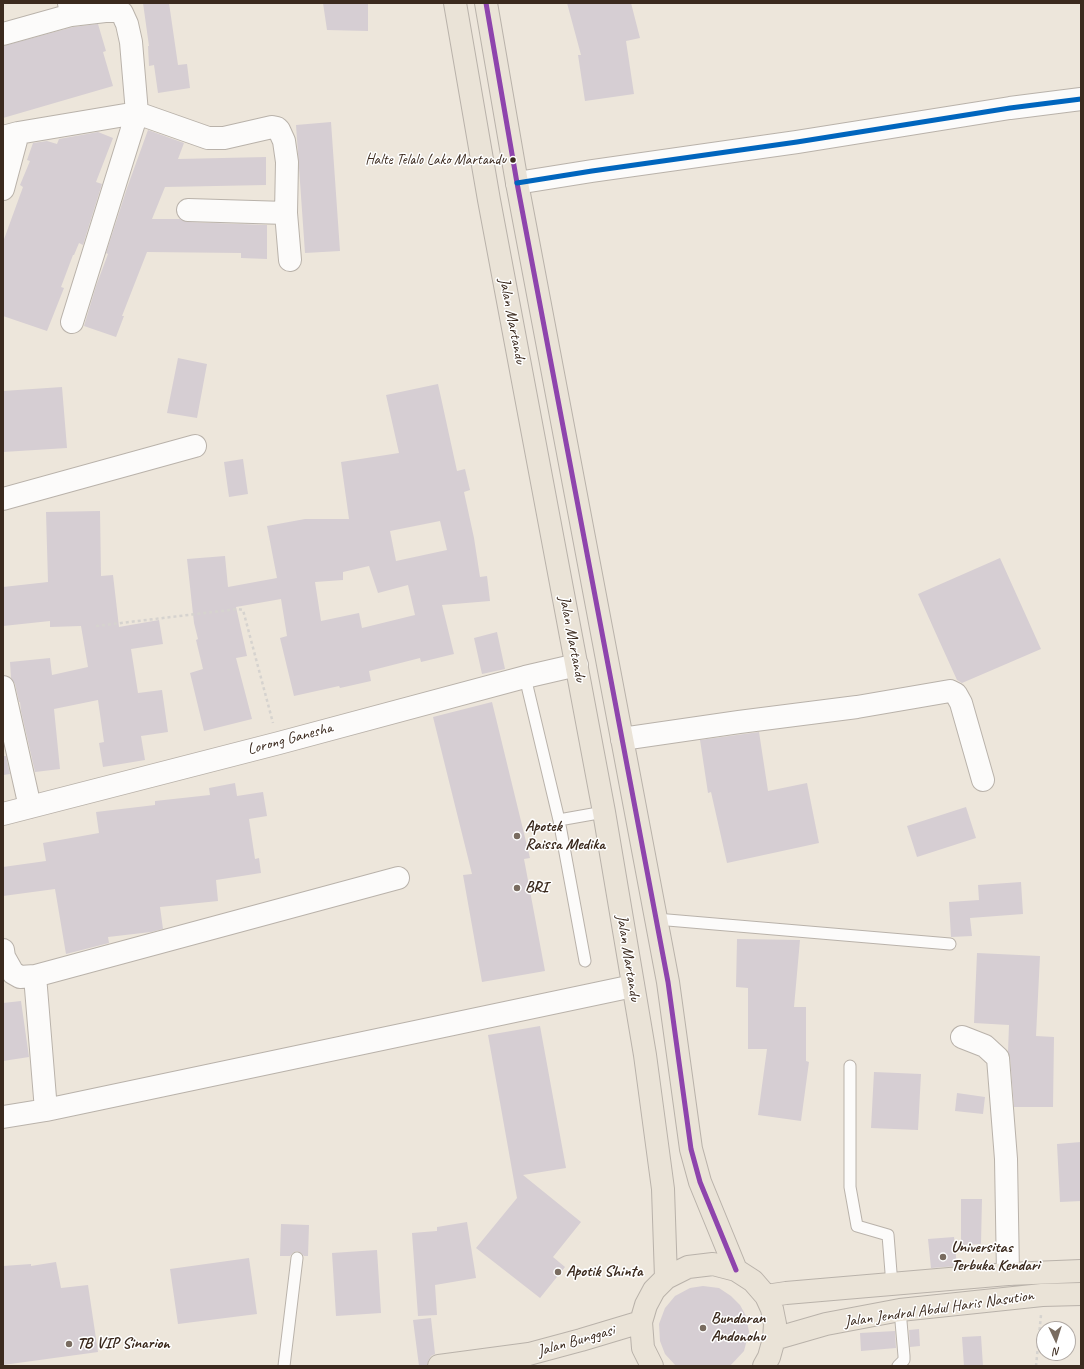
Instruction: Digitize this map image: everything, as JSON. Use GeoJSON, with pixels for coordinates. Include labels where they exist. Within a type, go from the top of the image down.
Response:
{"type":"FeatureCollection","features":[{"type":"Feature","properties":{"kind":"highway","name":"Jalan Martandu"},"geometry":{"type":"LineString","coordinates":[[455,3],[489,200],[604,812],[645,1055],[663,1189],[666,1278]]}},
{"type":"Feature","properties":{"kind":"highway","name":"Jalan Martandu"},"geometry":{"type":"LineString","coordinates":[[486,3],[517,183],[668,982],[691,1149],[700,1182],[736,1270]]}},
{"type":"Feature","properties":{"kind":"highway"},"geometry":{"type":"LineString","coordinates":[[525,388],[554,382]]}},
{"type":"Feature","properties":{"kind":"highway"},"geometry":{"type":"LineString","coordinates":[[652,1366],[643,1348],[641,1322],[646,1306],[654,1290],[666,1278],[688,1267],[713,1264],[736,1270],[753,1281],[766,1296],[772,1310],[775,1324],[774,1339],[769,1357],[764,1366]]}},
{"type":"Feature","properties":{"kind":"highway","name":"Jalan Jendral Abdul Haris Nasution"},"geometry":{"type":"LineString","coordinates":[[766,1296],[1008,1274],[1081,1271]]}},
{"type":"Feature","properties":{"kind":"highway","name":"Jalan Jendral Abdul Haris Nasution"},"geometry":{"type":"LineString","coordinates":[[774,1339],[826,1324],[900,1310],[1042,1295],[1081,1294]]}},
{"type":"Feature","properties":{"kind":"highway","name":"Jalan Bunggasi"},"geometry":{"type":"LineString","coordinates":[[439,1366],[528,1354],[641,1322]]}},
{"type":"Feature","properties":{"kind":"street"},"geometry":{"type":"LineString","coordinates":[[3,34],[70,9],[116,11],[122,13],[127,24],[131,42],[137,113],[72,322]]}},
{"type":"Feature","properties":{"kind":"street"},"geometry":{"type":"LineString","coordinates":[[517,183],[797,142],[1010,108],[1081,99]]}},
{"type":"Feature","properties":{"kind":"street"},"geometry":{"type":"LineString","coordinates":[[3,189],[11,135],[137,113],[208,138],[224,138],[272,127],[277,128],[284,141],[286,162],[286,213],[290,260]]}},
{"type":"Feature","properties":{"kind":"street"},"geometry":{"type":"LineString","coordinates":[[188,210],[286,213]]}},
{"type":"Feature","properties":{"kind":"street"},"geometry":{"type":"LineString","coordinates":[[3,499],[195,446]]}},
{"type":"Feature","properties":{"kind":"street","name":"Lorong Ganesha"},"geometry":{"type":"LineString","coordinates":[[3,814],[525,677],[577,665]]}},
{"type":"Feature","properties":{"kind":"street"},"geometry":{"type":"LineString","coordinates":[[3,687],[30,807]]}},
{"type":"Feature","properties":{"kind":"street"},"geometry":{"type":"LineString","coordinates":[[622,739],[856,707],[950,691],[956,694],[961,703],[983,780]]}},
{"type":"Feature","properties":{"kind":"street"},"geometry":{"type":"LineString","coordinates":[[3,950],[4,957],[13,973],[20,977],[35,976],[398,878]]}},
{"type":"Feature","properties":{"kind":"street"},"geometry":{"type":"LineString","coordinates":[[35,976],[46,1110]]}},
{"type":"Feature","properties":{"kind":"street"},"geometry":{"type":"LineString","coordinates":[[3,1117],[46,1110],[633,986]]}},
{"type":"Feature","properties":{"kind":"street"},"geometry":{"type":"LineString","coordinates":[[962,1037],[985,1046],[998,1058],[1006,1159],[1008,1274]]}},
{"type":"Feature","properties":{"kind":"lane"},"geometry":{"type":"LineString","coordinates":[[525,677],[559,820],[585,961]]}},
{"type":"Feature","properties":{"kind":"lane"},"geometry":{"type":"LineString","coordinates":[[559,820],[604,812]]}},
{"type":"Feature","properties":{"kind":"lane"},"geometry":{"type":"LineString","coordinates":[[656,919],[950,944]]}},
{"type":"Feature","properties":{"kind":"lane"},"geometry":{"type":"LineString","coordinates":[[850,1066],[850,1188],[854,1210],[858,1226],[888,1235],[892,1285]]}},
{"type":"Feature","properties":{"kind":"lane"},"geometry":{"type":"LineString","coordinates":[[284,1366],[297,1258]]}},
{"type":"Feature","properties":{"kind":"lane"},"geometry":{"type":"LineString","coordinates":[[898,1366],[904,1360],[900,1310]]}},
{"type":"Feature","properties":{"kind":"path"},"geometry":{"type":"LineString","coordinates":[[96,626],[238,609],[242,610],[279,742]]}},
{"type":"Feature","properties":{"kind":"path"},"geometry":{"type":"LineString","coordinates":[[1036,1366],[1042,1295]]}},
{"type":"Feature","properties":{"kind":"building"},"geometry":{"type":"Polygon","coordinates":[[[143,3],[169,3],[178,65],[187,64],[190,88],[158,93],[154,65],[149,66],[149,46],[143,3]]]}},
{"type":"Feature","properties":{"kind":"building"},"geometry":{"type":"Polygon","coordinates":[[[323,3],[368,3],[368,31],[327,30],[323,3]]]}},
{"type":"Feature","properties":{"kind":"building"},"geometry":{"type":"Polygon","coordinates":[[[567,3],[631,3],[640,38],[626,41],[634,94],[585,101],[578,55],[581,55],[567,3]]]}},
{"type":"Feature","properties":{"kind":"building"},"geometry":{"type":"Polygon","coordinates":[[[98,24],[106,51],[103,52],[113,86],[3,118],[3,46],[73,27],[98,24]]]}},
{"type":"Feature","properties":{"kind":"building"},"geometry":{"type":"Polygon","coordinates":[[[331,122],[340,251],[305,253],[296,125],[331,122]]]}},
{"type":"Feature","properties":{"kind":"building"},"geometry":{"type":"Polygon","coordinates":[[[148,130],[184,143],[178,159],[266,157],[266,185],[165,187],[152,219],[180,219],[188,222],[267,225],[267,259],[241,258],[241,253],[147,252],[122,316],[124,316],[116,337],[84,326],[96,286],[108,254],[106,253],[127,188],[148,130]]]}},
{"type":"Feature","properties":{"kind":"building"},"geometry":{"type":"Polygon","coordinates":[[[98,132],[113,138],[96,182],[102,184],[83,245],[79,243],[73,255],[61,287],[64,288],[47,331],[3,316],[3,242],[23,187],[20,185],[30,161],[27,160],[33,143],[47,141],[57,144],[59,139],[98,132]]]}},
{"type":"Feature","properties":{"kind":"building"},"geometry":{"type":"Polygon","coordinates":[[[178,358],[207,364],[197,418],[167,413],[178,358]]]}},
{"type":"Feature","properties":{"kind":"building"},"geometry":{"type":"Polygon","coordinates":[[[438,384],[457,471],[465,469],[470,490],[464,492],[474,538],[480,577],[487,576],[490,601],[442,605],[454,654],[421,662],[420,658],[369,671],[371,681],[340,688],[339,686],[294,696],[280,638],[287,636],[281,599],[236,607],[247,656],[236,658],[252,719],[204,731],[190,673],[203,669],[196,640],[198,639],[194,623],[187,559],[225,556],[228,587],[277,578],[267,526],[305,519],[349,519],[341,462],[399,453],[386,395],[438,384]],[[440,521],[390,531],[396,561],[447,550],[440,521]],[[369,566],[343,572],[343,580],[315,582],[321,621],[359,613],[362,628],[415,615],[408,585],[378,593],[369,566]]]}},
{"type":"Feature","properties":{"kind":"building"},"geometry":{"type":"Polygon","coordinates":[[[62,387],[67,448],[3,452],[3,391],[62,387]]]}},
{"type":"Feature","properties":{"kind":"building"},"geometry":{"type":"Polygon","coordinates":[[[243,459],[248,494],[229,497],[224,462],[243,459]]]}},
{"type":"Feature","properties":{"kind":"building"},"geometry":{"type":"Polygon","coordinates":[[[100,511],[101,576],[113,575],[119,627],[159,620],[163,644],[131,649],[138,693],[162,690],[168,732],[141,736],[145,760],[103,767],[99,743],[104,742],[98,700],[54,709],[60,769],[35,772],[20,702],[15,684],[11,678],[10,662],[50,658],[52,675],[88,667],[81,626],[50,627],[50,621],[3,626],[3,587],[48,582],[46,512],[100,511]]]}},
{"type":"Feature","properties":{"kind":"building"},"geometry":{"type":"Polygon","coordinates":[[[1000,558],[1041,649],[962,683],[957,680],[918,594],[1000,558]]]}},
{"type":"Feature","properties":{"kind":"building"},"geometry":{"type":"Polygon","coordinates":[[[497,632],[505,669],[482,674],[474,638],[497,632]]]}},
{"type":"Feature","properties":{"kind":"building"},"geometry":{"type":"Polygon","coordinates":[[[492,702],[530,858],[524,859],[545,971],[482,982],[463,875],[472,874],[433,717],[492,702]]]}},
{"type":"Feature","properties":{"kind":"building"},"geometry":{"type":"Polygon","coordinates":[[[759,732],[768,791],[807,783],[819,843],[727,863],[711,792],[708,793],[700,740],[759,732]]]}},
{"type":"Feature","properties":{"kind":"building"},"geometry":{"type":"Polygon","coordinates":[[[3,756],[6,756],[10,774],[3,775],[3,756]]]}},
{"type":"Feature","properties":{"kind":"building"},"geometry":{"type":"Polygon","coordinates":[[[235,783],[237,796],[263,792],[267,816],[249,819],[255,859],[259,858],[261,873],[216,880],[218,901],[160,907],[163,929],[151,932],[108,937],[109,943],[66,954],[55,889],[3,896],[3,867],[46,861],[43,843],[99,833],[96,812],[155,805],[155,801],[210,795],[209,788],[235,783]]]}},
{"type":"Feature","properties":{"kind":"building"},"geometry":{"type":"Polygon","coordinates":[[[966,807],[976,838],[917,857],[907,826],[966,807]]]}},
{"type":"Feature","properties":{"kind":"building"},"geometry":{"type":"Polygon","coordinates":[[[1021,882],[1023,914],[970,918],[972,936],[951,937],[949,902],[979,900],[978,885],[1021,882]]]}},
{"type":"Feature","properties":{"kind":"building"},"geometry":{"type":"Polygon","coordinates":[[[737,939],[800,940],[794,1007],[806,1007],[806,1061],[809,1062],[801,1121],[758,1115],[767,1049],[748,1049],[748,988],[736,987],[737,939]]]}},
{"type":"Feature","properties":{"kind":"building"},"geometry":{"type":"Polygon","coordinates":[[[977,953],[1040,956],[1036,1036],[1054,1037],[1053,1107],[1014,1107],[1010,1057],[1008,1052],[1009,1025],[974,1023],[977,953]]]}},
{"type":"Feature","properties":{"kind":"building"},"geometry":{"type":"Polygon","coordinates":[[[21,1001],[29,1057],[3,1061],[3,1003],[21,1001]]]}},
{"type":"Feature","properties":{"kind":"building"},"geometry":{"type":"Polygon","coordinates":[[[540,1026],[566,1168],[523,1175],[581,1222],[553,1257],[565,1267],[540,1298],[476,1248],[517,1198],[488,1035],[540,1026]]]}},
{"type":"Feature","properties":{"kind":"building"},"geometry":{"type":"Polygon","coordinates":[[[874,1072],[921,1074],[918,1130],[871,1128],[874,1072]]]}},
{"type":"Feature","properties":{"kind":"building"},"geometry":{"type":"Polygon","coordinates":[[[957,1093],[985,1097],[983,1114],[955,1111],[957,1093]]]}},
{"type":"Feature","properties":{"kind":"building"},"geometry":{"type":"Polygon","coordinates":[[[1081,1142],[1081,1201],[1060,1202],[1057,1144],[1081,1142]]]}},
{"type":"Feature","properties":{"kind":"building"},"geometry":{"type":"Polygon","coordinates":[[[961,1199],[982,1199],[981,1244],[961,1245],[961,1199]]]}},
{"type":"Feature","properties":{"kind":"building"},"geometry":{"type":"Polygon","coordinates":[[[467,1222],[476,1278],[435,1285],[437,1315],[418,1316],[412,1233],[437,1231],[437,1227],[467,1222]]]}},
{"type":"Feature","properties":{"kind":"building"},"geometry":{"type":"Polygon","coordinates":[[[281,1224],[309,1225],[308,1256],[304,1256],[297,1251],[290,1256],[280,1256],[281,1224]]]}},
{"type":"Feature","properties":{"kind":"building","name":"Universitas Terbuka Kendari"},"geometry":{"type":"Polygon","coordinates":[[[954,1237],[957,1266],[931,1268],[928,1239],[954,1237]]]}},
{"type":"Feature","properties":{"kind":"building"},"geometry":{"type":"Polygon","coordinates":[[[377,1250],[381,1313],[336,1316],[332,1253],[377,1250]]]}},
{"type":"Feature","properties":{"kind":"building"},"geometry":{"type":"Polygon","coordinates":[[[249,1258],[257,1314],[178,1324],[170,1269],[249,1258]]]}},
{"type":"Feature","properties":{"kind":"building"},"geometry":{"type":"Polygon","coordinates":[[[56,1262],[61,1288],[88,1285],[98,1352],[3,1365],[3,1266],[31,1264],[31,1266],[56,1262]]]}},
{"type":"Feature","properties":{"kind":"building","name":"Bundaran Andonohu"},"geometry":{"type":"Polygon","coordinates":[[[703,1286],[719,1288],[731,1296],[740,1305],[746,1316],[749,1332],[744,1351],[730,1366],[676,1366],[665,1354],[660,1341],[659,1324],[665,1308],[675,1296],[690,1288],[703,1286]]]}},
{"type":"Feature","properties":{"kind":"building"},"geometry":{"type":"Polygon","coordinates":[[[431,1318],[435,1354],[431,1356],[427,1366],[419,1366],[413,1320],[431,1318]]]}},
{"type":"Feature","properties":{"kind":"building"},"geometry":{"type":"Polygon","coordinates":[[[919,1329],[920,1346],[910,1347],[909,1330],[919,1329]]]}},
{"type":"Feature","properties":{"kind":"building"},"geometry":{"type":"Polygon","coordinates":[[[895,1331],[896,1348],[861,1351],[860,1333],[895,1331]]]}},
{"type":"Feature","properties":{"kind":"building"},"geometry":{"type":"Polygon","coordinates":[[[981,1336],[983,1366],[964,1366],[962,1337],[981,1336]]]}},
{"type":"Feature","properties":{"kind":"transit line"},"geometry":{"type":"LineString","coordinates":[[486,3],[517,183],[668,982],[691,1149],[700,1182],[736,1270]]}},
{"type":"Feature","properties":{"kind":"transit line"},"geometry":{"type":"LineString","coordinates":[[517,183],[797,142],[1010,108],[1081,99]]}},
{"type":"Feature","properties":{"kind":"place","name":"Halte Telalo Lako Martandu"},"geometry":{"type":"Point","coordinates":[513,160]}},
{"type":"Feature","properties":{"kind":"place","name":"Apotek Raissa Medika"},"geometry":{"type":"Point","coordinates":[517,836]}},
{"type":"Feature","properties":{"kind":"place","name":"BRI"},"geometry":{"type":"Point","coordinates":[517,888]}},
{"type":"Feature","properties":{"kind":"place","name":"Universitas Terbuka Kendari"},"geometry":{"type":"Point","coordinates":[943,1257]}},
{"type":"Feature","properties":{"kind":"place","name":"Apotik Shinta"},"geometry":{"type":"Point","coordinates":[558,1272]}},
{"type":"Feature","properties":{"kind":"place","name":"Bundaran Andonohu"},"geometry":{"type":"Point","coordinates":[703,1328]}},
{"type":"Feature","properties":{"kind":"place","name":"TB VIP Sinarion"},"geometry":{"type":"Point","coordinates":[69,1344]}}]}
